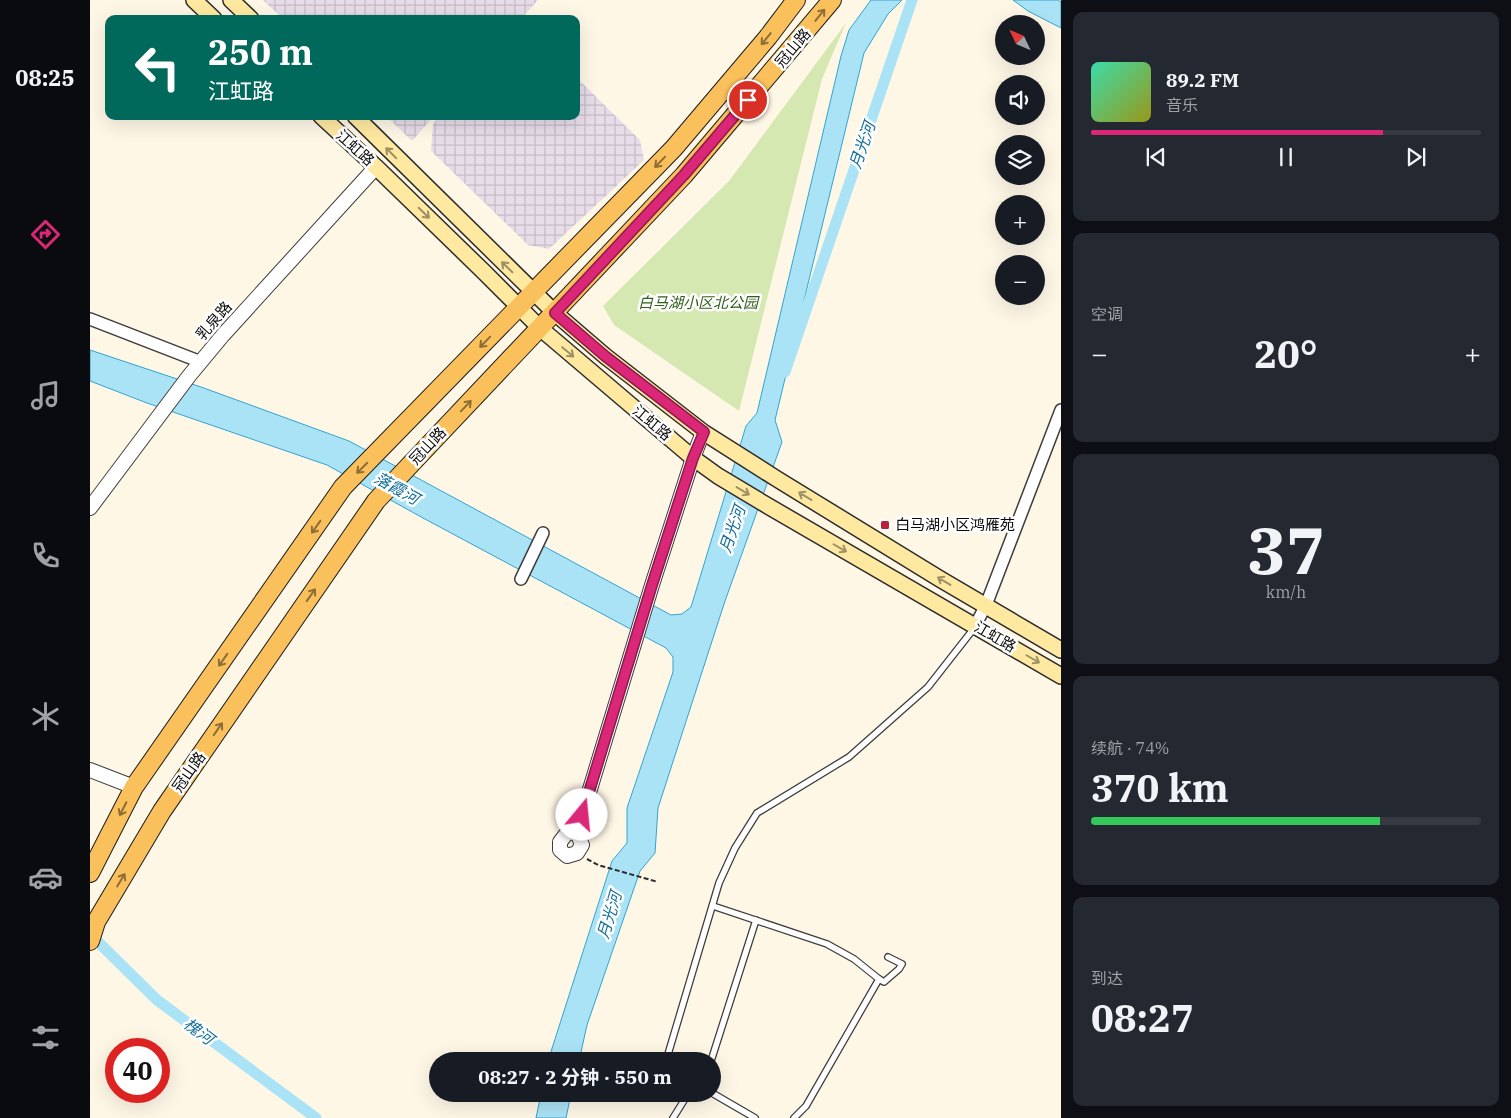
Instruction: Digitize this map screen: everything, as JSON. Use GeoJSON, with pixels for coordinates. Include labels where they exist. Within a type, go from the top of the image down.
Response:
{"type":"FeatureCollection","features":[{"type":"Feature","properties":{"kind":"main road"},"geometry":{"type":"LineString","coordinates":[[194,0],[210,15]]}},
{"type":"Feature","properties":{"kind":"main road"},"geometry":{"type":"LineString","coordinates":[[231,0],[247,15]]}},
{"type":"Feature","properties":{"kind":"main road","name":"冠山路"},"geometry":{"type":"LineString","coordinates":[[90,872],[134,787],[344,487],[674,148],[768,37],[796,0]]}},
{"type":"Feature","properties":{"kind":"main road","name":"冠山路"},"geometry":{"type":"LineString","coordinates":[[90,941],[96,922],[162,811],[376,501],[684,175],[832,0]]}},
{"type":"Feature","properties":{"kind":"main road","name":"江虹路"},"geometry":{"type":"LineString","coordinates":[[325,120],[376,167],[540,328],[693,458],[718,476],[768,506],[1061,676]]}},
{"type":"Feature","properties":{"kind":"main road","name":"江虹路"},"geometry":{"type":"LineString","coordinates":[[359,120],[555,313],[605,356],[704,432],[777,479],[1061,650]]}},
{"type":"Feature","properties":{"kind":"street","name":"乳泉路"},"geometry":{"type":"LineString","coordinates":[[90,508],[189,376],[223,335],[376,167]]}},
{"type":"Feature","properties":{"kind":"street"},"geometry":{"type":"LineString","coordinates":[[90,319],[201,362]]}},
{"type":"Feature","properties":{"kind":"street"},"geometry":{"type":"LineString","coordinates":[[975,626],[986,605],[1061,410]]}},
{"type":"Feature","properties":{"kind":"street"},"geometry":{"type":"LineString","coordinates":[[577,832],[652,585],[693,458],[704,432]]}},
{"type":"Feature","properties":{"kind":"street"},"geometry":{"type":"LineString","coordinates":[[521,579],[543,533]]}},
{"type":"Feature","properties":{"kind":"street"},"geometry":{"type":"LineString","coordinates":[[90,770],[134,787]]}},
{"type":"Feature","properties":{"kind":"lane"},"geometry":{"type":"LineString","coordinates":[[669,1052],[719,883],[736,848],[757,813],[849,756],[928,687],[975,626]]}},
{"type":"Feature","properties":{"kind":"lane"},"geometry":{"type":"LineString","coordinates":[[713,906],[827,944],[854,959],[884,982],[902,964],[888,957]]}},
{"type":"Feature","properties":{"kind":"lane"},"geometry":{"type":"LineString","coordinates":[[714,1052],[756,920]]}},
{"type":"Feature","properties":{"kind":"lane"},"geometry":{"type":"LineString","coordinates":[[794,1118],[806,1106],[879,979]]}},
{"type":"Feature","properties":{"kind":"lane"},"geometry":{"type":"LineString","coordinates":[[721,1097],[755,1118]]}},
{"type":"Feature","properties":{"kind":"lane"},"geometry":{"type":"LineString","coordinates":[[673,1118],[683,1102]]}},
{"type":"Feature","properties":{"kind":"path"},"geometry":{"type":"LineString","coordinates":[[598,865],[658,882]]}},
{"type":"Feature","properties":{"kind":"shaded area"},"geometry":{"type":"Polygon","coordinates":[[[263,0],[538,0],[525,15],[279,15],[263,0]]]}},
{"type":"Feature","properties":{"kind":"shaded area"},"geometry":{"type":"Polygon","coordinates":[[[580,81],[640,140],[644,160],[549,249],[528,245],[431,151],[433,124],[436,120],[580,120],[580,81]]]}},
{"type":"Feature","properties":{"kind":"shaded area"},"geometry":{"type":"Polygon","coordinates":[[[390,120],[430,120],[412,141],[390,120]]]}},
{"type":"Feature","properties":{"kind":"green space","name":"白马湖小区北公园"},"geometry":{"type":"Polygon","coordinates":[[[846,23],[822,79],[739,411],[614,325],[603,306],[729,181],[846,23]]]}},
{"type":"Feature","properties":{"kind":"water","name":"落霞河"},"geometry":{"type":"Polygon","coordinates":[[[871,0],[902,0],[888,14],[864,53],[775,420],[782,442],[725,601],[658,808],[655,853],[640,871],[587,1025],[581,1052],[551,1052],[612,861],[627,843],[627,808],[673,672],[673,657],[666,648],[327,465],[147,403],[90,381],[90,350],[201,387],[349,441],[671,615],[682,614],[691,607],[746,426],[757,413],[841,56],[849,30],[871,0]]]}},
{"type":"Feature","properties":{"kind":"water"},"geometry":{"type":"Polygon","coordinates":[[[1013,0],[1058,0],[1061,2],[1061,28],[1045,20],[1045,15],[1036,15],[1013,0]]]}},
{"type":"Feature","properties":{"kind":"water"},"geometry":{"type":"Polygon","coordinates":[[[539,1102],[569,1102],[566,1118],[536,1118],[539,1102]]]}},
{"type":"Feature","properties":{"kind":"waterway","name":"月光河"},"geometry":{"type":"LineString","coordinates":[[785,372],[912,0]]}},
{"type":"Feature","properties":{"kind":"waterway","name":"槐河"},"geometry":{"type":"LineString","coordinates":[[90,934],[157,1000],[316,1118]]}},
{"type":"Feature","properties":{"kind":"place","name":"白马湖小区鸿雁苑"},"geometry":{"type":"Point","coordinates":[885,525]}},
{"type":"Feature","properties":{"kind":"route"},"geometry":{"type":"LineString","coordinates":[[582,815],[652,585],[693,458],[704,432],[605,356],[555,313],[684,175],[748,100]]}}]}
